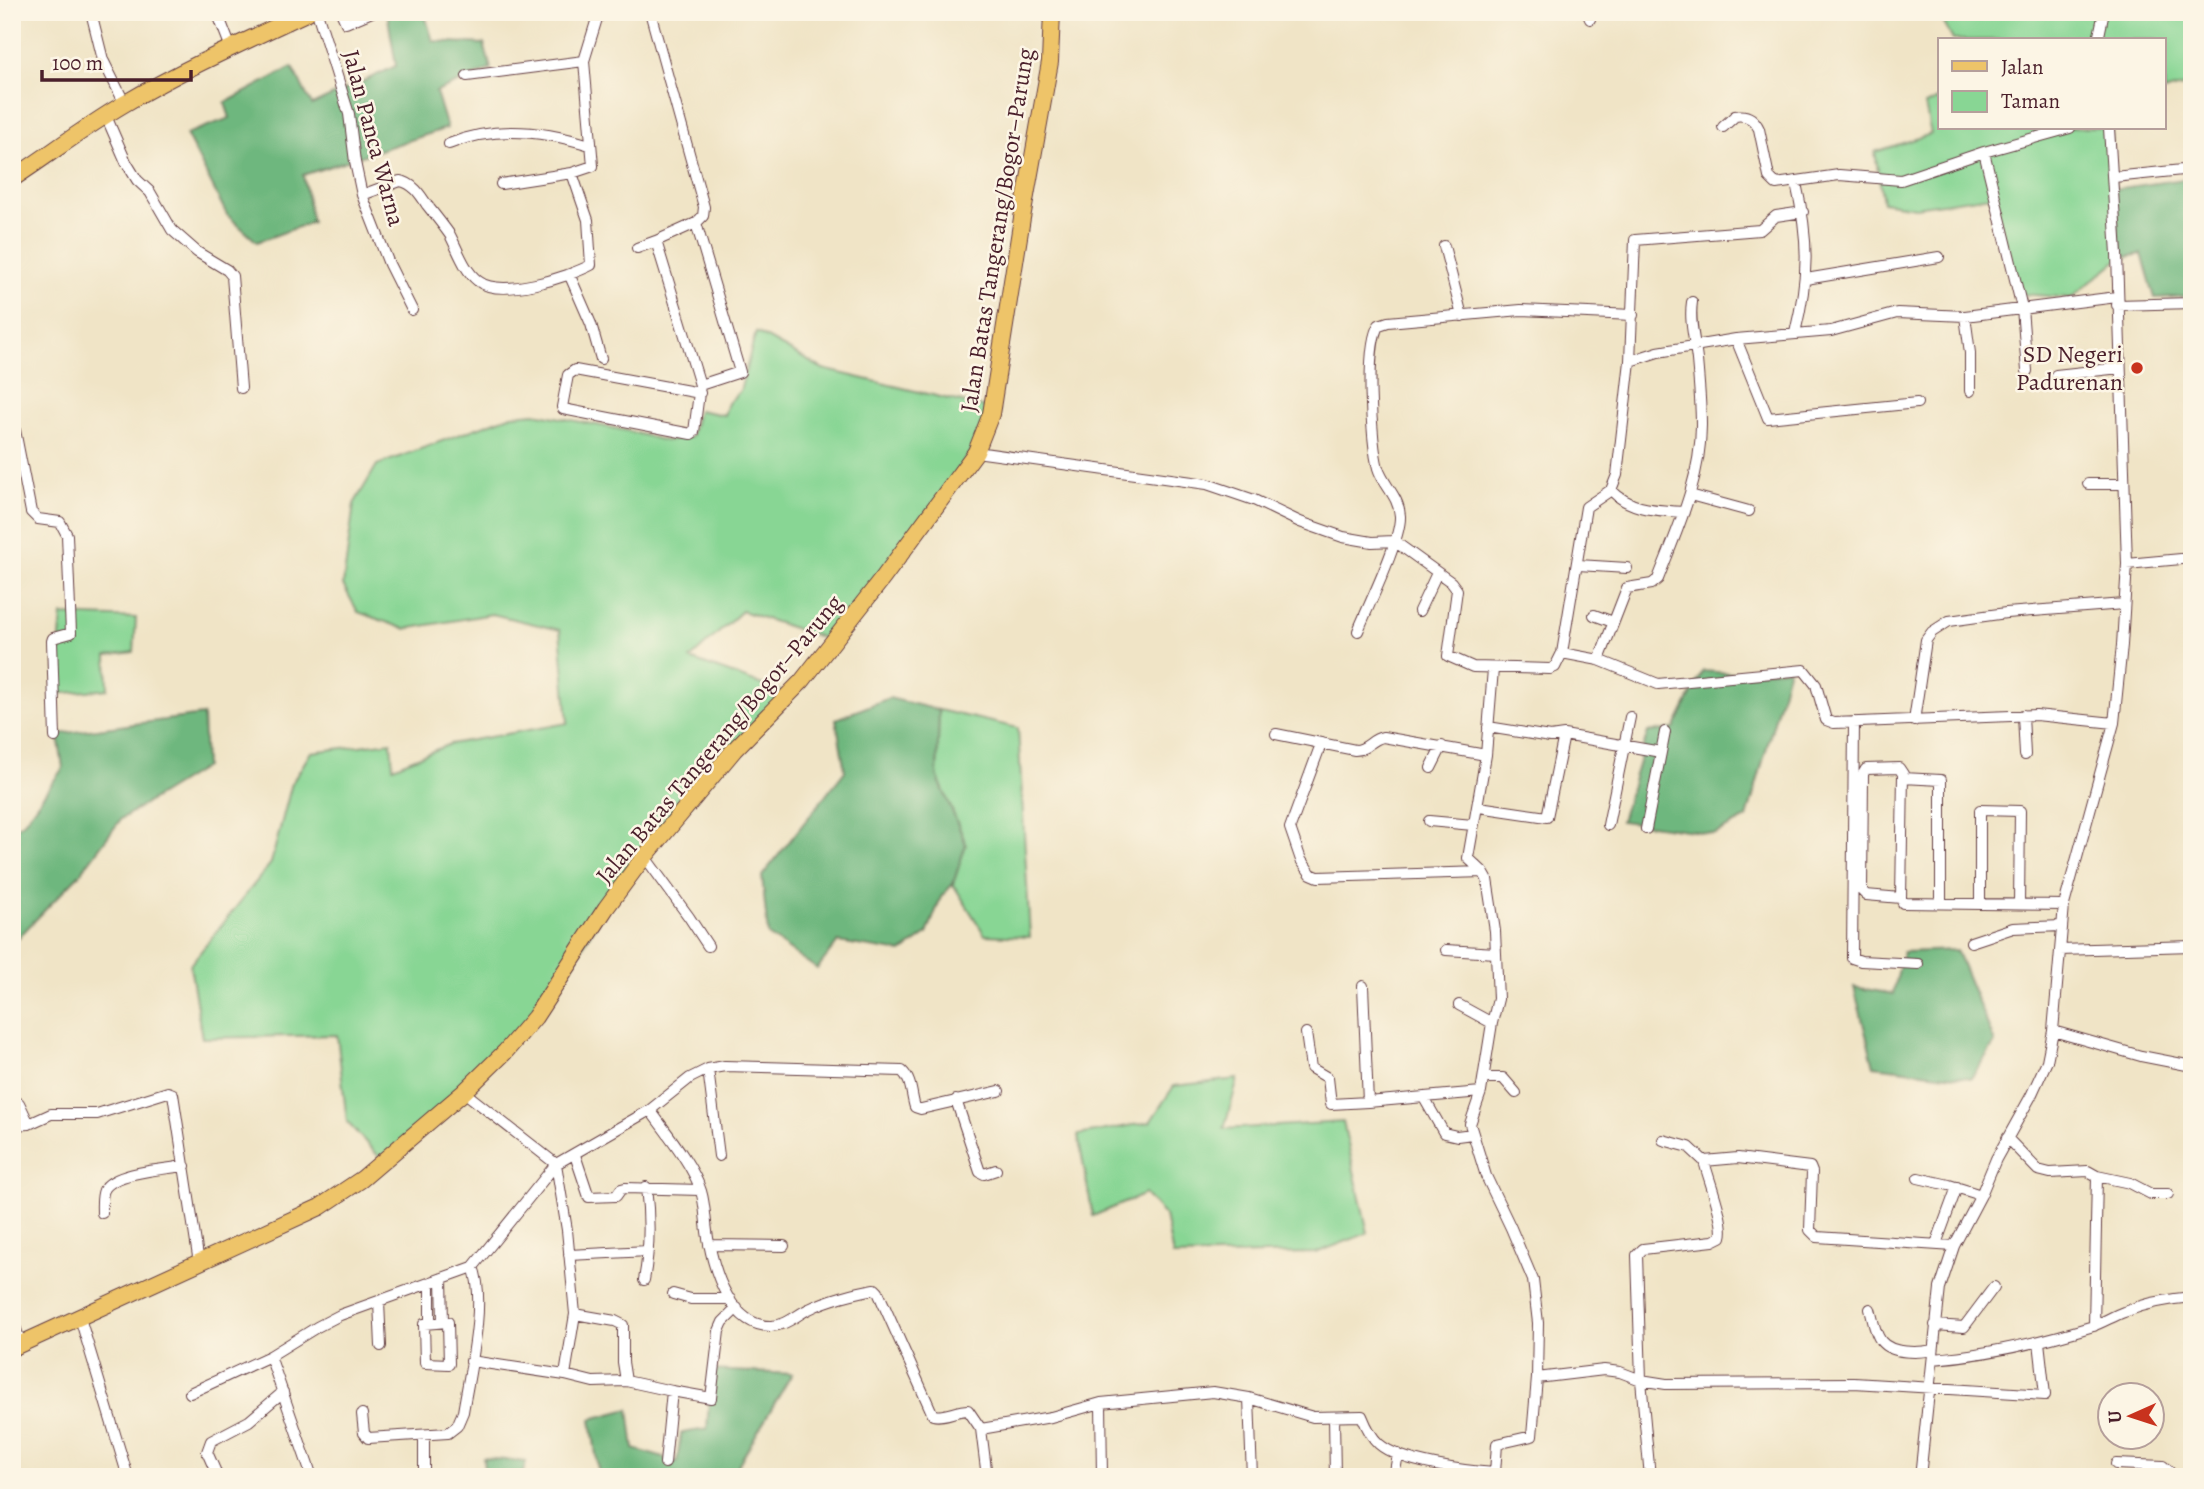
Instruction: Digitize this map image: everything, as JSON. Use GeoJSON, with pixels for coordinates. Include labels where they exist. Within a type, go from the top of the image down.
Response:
{"type":"FeatureCollection","features":[{"type":"Feature","properties":{"kind":"main road"},"geometry":{"type":"LineString","coordinates":[[14,172],[125,104],[231,48],[308,12]]}},
{"type":"Feature","properties":{"kind":"main road","name":"Jalan Batas Tangerang/Bogor–Parung"},"geometry":{"type":"LineString","coordinates":[[17,1346],[320,1207],[339,1195],[464,1092],[505,1052],[535,1017],[606,908],[645,857],[734,750],[802,681],[883,578],[976,452],[991,414],[1050,62],[1052,12]]}},
{"type":"Feature","properties":{"kind":"street"},"geometry":{"type":"LineString","coordinates":[[92,12],[103,60],[125,104]]}},
{"type":"Feature","properties":{"kind":"street"},"geometry":{"type":"LineString","coordinates":[[217,12],[231,48]]}},
{"type":"Feature","properties":{"kind":"street","name":"Jalan Panca Warna"},"geometry":{"type":"LineString","coordinates":[[317,12],[349,114],[362,195],[389,264],[412,310]]}},
{"type":"Feature","properties":{"kind":"street"},"geometry":{"type":"LineString","coordinates":[[341,12],[346,23],[372,12]]}},
{"type":"Feature","properties":{"kind":"street"},"geometry":{"type":"LineString","coordinates":[[501,184],[572,173],[593,166],[584,61],[599,12]]}},
{"type":"Feature","properties":{"kind":"street"},"geometry":{"type":"LineString","coordinates":[[637,248],[695,223],[703,216],[704,207],[650,12]]}},
{"type":"Feature","properties":{"kind":"street"},"geometry":{"type":"LineString","coordinates":[[2098,38],[2104,12]]}},
{"type":"Feature","properties":{"kind":"street"},"geometry":{"type":"LineString","coordinates":[[467,76],[584,61]]}},
{"type":"Feature","properties":{"kind":"street"},"geometry":{"type":"LineString","coordinates":[[106,116],[126,162],[137,180],[150,192],[172,230],[197,253],[227,270],[232,276],[241,388]]}},
{"type":"Feature","properties":{"kind":"street"},"geometry":{"type":"LineString","coordinates":[[1723,127],[1735,116],[1750,118],[1756,122],[1769,177],[1776,184],[1839,175],[1901,180],[1984,152],[2063,130]]}},
{"type":"Feature","properties":{"kind":"street"},"geometry":{"type":"LineString","coordinates":[[1920,1477],[1940,1288],[1954,1246],[2047,1061],[2053,1031],[2064,905],[2114,723],[2127,564],[2114,177],[2109,130]]}},
{"type":"Feature","properties":{"kind":"street"},"geometry":{"type":"LineString","coordinates":[[449,144],[475,135],[509,131],[572,139],[590,145]]}},
{"type":"Feature","properties":{"kind":"street"},"geometry":{"type":"LineString","coordinates":[[1984,152],[2022,308],[2028,372]]}},
{"type":"Feature","properties":{"kind":"street"},"geometry":{"type":"LineString","coordinates":[[2114,177],[2192,169]]}},
{"type":"Feature","properties":{"kind":"street"},"geometry":{"type":"LineString","coordinates":[[362,195],[400,181],[411,186],[417,190],[450,236],[475,279],[488,286],[513,287],[570,276],[592,265],[588,220],[572,173]]}},
{"type":"Feature","properties":{"kind":"street"},"geometry":{"type":"LineString","coordinates":[[1795,333],[1807,279],[1803,212],[1796,183]]}},
{"type":"Feature","properties":{"kind":"street"},"geometry":{"type":"LineString","coordinates":[[976,452],[1207,484],[1254,499],[1300,522],[1343,537],[1372,542],[1394,541],[1451,582],[1457,590],[1448,656],[1473,667],[1550,669],[1555,667],[1562,653],[1586,507],[1611,490],[1617,475],[1630,361],[1635,240],[1760,230],[1776,216],[1803,212]]}},
{"type":"Feature","properties":{"kind":"street"},"geometry":{"type":"LineString","coordinates":[[656,241],[700,389],[694,432],[691,434],[562,407],[568,375],[575,370],[700,389],[740,371],[695,223]]}},
{"type":"Feature","properties":{"kind":"street"},"geometry":{"type":"LineString","coordinates":[[1444,246],[1462,316]]}},
{"type":"Feature","properties":{"kind":"street"},"geometry":{"type":"LineString","coordinates":[[1807,279],[1939,257]]}},
{"type":"Feature","properties":{"kind":"street"},"geometry":{"type":"LineString","coordinates":[[570,276],[591,324],[601,359]]}},
{"type":"Feature","properties":{"kind":"street"},"geometry":{"type":"LineString","coordinates":[[1630,361],[1644,355],[1736,339],[1852,327],[1897,313],[1965,316],[2022,308],[2117,301],[2192,303]]}},
{"type":"Feature","properties":{"kind":"street"},"geometry":{"type":"LineString","coordinates":[[1599,660],[1628,587],[1656,582],[1690,495],[1700,451],[1701,427],[1692,302]]}},
{"type":"Feature","properties":{"kind":"street"},"geometry":{"type":"LineString","coordinates":[[1358,631],[1399,527],[1398,505],[1378,470],[1374,439],[1371,388],[1373,337],[1377,327],[1384,323],[1521,310],[1633,315]]}},
{"type":"Feature","properties":{"kind":"street"},"geometry":{"type":"LineString","coordinates":[[1965,316],[1970,353],[1969,391]]}},
{"type":"Feature","properties":{"kind":"street"},"geometry":{"type":"LineString","coordinates":[[1736,339],[1768,418],[1917,403]]}},
{"type":"Feature","properties":{"kind":"street"},"geometry":{"type":"LineString","coordinates":[[2056,375],[2120,368]]}},
{"type":"Feature","properties":{"kind":"street"},"geometry":{"type":"LineString","coordinates":[[12,415],[31,512],[38,519],[60,522],[67,536],[71,633],[53,638],[52,641],[55,737]]}},
{"type":"Feature","properties":{"kind":"street"},"geometry":{"type":"LineString","coordinates":[[2088,484],[2124,484]]}},
{"type":"Feature","properties":{"kind":"street"},"geometry":{"type":"LineString","coordinates":[[1611,490],[1628,504],[1684,512]]}},
{"type":"Feature","properties":{"kind":"street"},"geometry":{"type":"LineString","coordinates":[[1690,495],[1749,511]]}},
{"type":"Feature","properties":{"kind":"street"},"geometry":{"type":"LineString","coordinates":[[2127,564],[2192,558]]}},
{"type":"Feature","properties":{"kind":"street"},"geometry":{"type":"LineString","coordinates":[[1578,565],[1627,568]]}},
{"type":"Feature","properties":{"kind":"street"},"geometry":{"type":"LineString","coordinates":[[1419,611],[1437,573]]}},
{"type":"Feature","properties":{"kind":"street"},"geometry":{"type":"LineString","coordinates":[[1914,721],[1926,640],[1931,632],[1943,624],[2006,613],[2124,604]]}},
{"type":"Feature","properties":{"kind":"street"},"geometry":{"type":"LineString","coordinates":[[1594,615],[1613,622]]}},
{"type":"Feature","properties":{"kind":"street"},"geometry":{"type":"LineString","coordinates":[[1562,653],[1599,660],[1658,684],[1804,670],[1816,685],[1826,720],[1834,723],[2023,715],[2114,723]]}},
{"type":"Feature","properties":{"kind":"street"},"geometry":{"type":"LineString","coordinates":[[981,1429],[1051,1417],[1101,1404],[1205,1392],[1248,1398],[1296,1413],[1334,1418],[1362,1416],[1376,1442],[1398,1454],[1456,1473],[1497,1475],[1497,1444],[1532,1436],[1538,1323],[1533,1280],[1486,1176],[1472,1134],[1471,1118],[1481,1092],[1498,999],[1489,887],[1483,872],[1468,858],[1486,755],[1493,668]]}},
{"type":"Feature","properties":{"kind":"street"},"geometry":{"type":"LineString","coordinates":[[2023,715],[2025,755]]}},
{"type":"Feature","properties":{"kind":"street"},"geometry":{"type":"LineString","coordinates":[[1608,825],[1630,717]]}},
{"type":"Feature","properties":{"kind":"street"},"geometry":{"type":"LineString","coordinates":[[1854,723],[1852,958],[1861,961],[1918,964]]}},
{"type":"Feature","properties":{"kind":"street"},"geometry":{"type":"LineString","coordinates":[[1488,727],[1550,737],[1564,735],[1661,752]]}},
{"type":"Feature","properties":{"kind":"street"},"geometry":{"type":"LineString","coordinates":[[1646,829],[1665,732]]}},
{"type":"Feature","properties":{"kind":"street"},"geometry":{"type":"LineString","coordinates":[[1276,734],[1359,750],[1383,737],[1486,755]]}},
{"type":"Feature","properties":{"kind":"street"},"geometry":{"type":"LineString","coordinates":[[1479,807],[1547,817],[1564,735]]}},
{"type":"Feature","properties":{"kind":"street"},"geometry":{"type":"LineString","coordinates":[[1321,744],[1290,828],[1297,850],[1311,874],[1318,877],[1483,872]]}},
{"type":"Feature","properties":{"kind":"street"},"geometry":{"type":"LineString","coordinates":[[1431,768],[1441,746]]}},
{"type":"Feature","properties":{"kind":"street"},"geometry":{"type":"LineString","coordinates":[[1901,898],[1866,895],[1862,891],[1863,774],[1866,769],[1899,768],[1903,778],[1903,903],[2064,905]]}},
{"type":"Feature","properties":{"kind":"street"},"geometry":{"type":"LineString","coordinates":[[1903,778],[1941,780],[1941,903]]}},
{"type":"Feature","properties":{"kind":"street"},"geometry":{"type":"LineString","coordinates":[[1980,904],[1980,810],[2020,811],[2019,904]]}},
{"type":"Feature","properties":{"kind":"street"},"geometry":{"type":"LineString","coordinates":[[1429,821],[1473,825]]}},
{"type":"Feature","properties":{"kind":"street"},"geometry":{"type":"LineString","coordinates":[[645,857],[708,946]]}},
{"type":"Feature","properties":{"kind":"street"},"geometry":{"type":"LineString","coordinates":[[1971,942],[2013,928],[2062,926]]}},
{"type":"Feature","properties":{"kind":"street"},"geometry":{"type":"LineString","coordinates":[[2060,950],[2192,946]]}},
{"type":"Feature","properties":{"kind":"street"},"geometry":{"type":"LineString","coordinates":[[1447,950],[1496,953]]}},
{"type":"Feature","properties":{"kind":"street"},"geometry":{"type":"LineString","coordinates":[[1363,986],[1368,1102]]}},
{"type":"Feature","properties":{"kind":"street"},"geometry":{"type":"LineString","coordinates":[[1459,1005],[1492,1023]]}},
{"type":"Feature","properties":{"kind":"street"},"geometry":{"type":"LineString","coordinates":[[2053,1031],[2141,1056],[2192,1066]]}},
{"type":"Feature","properties":{"kind":"street"},"geometry":{"type":"LineString","coordinates":[[1306,1033],[1311,1068],[1328,1079],[1331,1104],[1481,1092]]}},
{"type":"Feature","properties":{"kind":"street"},"geometry":{"type":"LineString","coordinates":[[190,1393],[270,1356],[340,1315],[473,1267],[556,1164],[650,1110],[690,1078],[708,1069],[726,1066],[898,1071],[906,1075],[917,1109],[999,1090]]}},
{"type":"Feature","properties":{"kind":"street"},"geometry":{"type":"LineString","coordinates":[[708,1069],[719,1156]]}},
{"type":"Feature","properties":{"kind":"street"},"geometry":{"type":"LineString","coordinates":[[1484,1078],[1503,1078],[1516,1093]]}},
{"type":"Feature","properties":{"kind":"street"},"geometry":{"type":"LineString","coordinates":[[464,1092],[556,1164],[564,1208],[575,1314],[565,1375]]}},
{"type":"Feature","properties":{"kind":"street"},"geometry":{"type":"LineString","coordinates":[[12,1125],[29,1124],[51,1114],[97,1114],[171,1093],[176,1098],[199,1263]]}},
{"type":"Feature","properties":{"kind":"street"},"geometry":{"type":"LineString","coordinates":[[1424,1098],[1444,1133],[1457,1136],[1472,1134]]}},
{"type":"Feature","properties":{"kind":"street"},"geometry":{"type":"LineString","coordinates":[[956,1100],[980,1172],[984,1174],[996,1170]]}},
{"type":"Feature","properties":{"kind":"street"},"geometry":{"type":"LineString","coordinates":[[12,1101],[19,1103],[29,1124]]}},
{"type":"Feature","properties":{"kind":"street"},"geometry":{"type":"LineString","coordinates":[[650,1110],[676,1146],[700,1189],[709,1245],[718,1274],[734,1304],[750,1321],[772,1326],[789,1322],[810,1308],[875,1289],[933,1415],[937,1417],[968,1410],[981,1429],[987,1477]]}},
{"type":"Feature","properties":{"kind":"street"},"geometry":{"type":"LineString","coordinates":[[2007,1138],[2038,1170],[2064,1173],[2088,1171],[2130,1183],[2151,1194],[2168,1194]]}},
{"type":"Feature","properties":{"kind":"street"},"geometry":{"type":"LineString","coordinates":[[1650,1477],[1642,1380],[1637,1255],[1643,1249],[1713,1241],[1721,1237],[1723,1230],[1704,1161],[1689,1147],[1663,1140]]}},
{"type":"Feature","properties":{"kind":"street"},"geometry":{"type":"LineString","coordinates":[[575,1155],[589,1197],[616,1196],[624,1188],[700,1189]]}},
{"type":"Feature","properties":{"kind":"street"},"geometry":{"type":"LineString","coordinates":[[1704,1161],[1738,1158],[1810,1167],[1810,1230],[1817,1237],[1954,1246]]}},
{"type":"Feature","properties":{"kind":"street"},"geometry":{"type":"LineString","coordinates":[[102,1213],[103,1193],[110,1184],[138,1173],[185,1166]]}},
{"type":"Feature","properties":{"kind":"street"},"geometry":{"type":"LineString","coordinates":[[2094,1326],[2098,1176]]}},
{"type":"Feature","properties":{"kind":"street"},"geometry":{"type":"LineString","coordinates":[[1918,1178],[1981,1195]]}},
{"type":"Feature","properties":{"kind":"street"},"geometry":{"type":"LineString","coordinates":[[644,1280],[650,1220],[646,1187]]}},
{"type":"Feature","properties":{"kind":"street"},"geometry":{"type":"LineString","coordinates":[[1936,1244],[1957,1187]]}},
{"type":"Feature","properties":{"kind":"street"},"geometry":{"type":"LineString","coordinates":[[709,1245],[784,1246]]}},
{"type":"Feature","properties":{"kind":"street"},"geometry":{"type":"LineString","coordinates":[[569,1255],[648,1251]]}},
{"type":"Feature","properties":{"kind":"street"},"geometry":{"type":"LineString","coordinates":[[362,1414],[366,1438],[448,1433],[459,1422],[471,1362],[479,1291],[473,1267]]}},
{"type":"Feature","properties":{"kind":"street"},"geometry":{"type":"LineString","coordinates":[[442,1278],[443,1322]]}},
{"type":"Feature","properties":{"kind":"street"},"geometry":{"type":"LineString","coordinates":[[430,1283],[430,1323]]}},
{"type":"Feature","properties":{"kind":"street"},"geometry":{"type":"LineString","coordinates":[[1935,1325],[1964,1327],[1994,1287]]}},
{"type":"Feature","properties":{"kind":"street"},"geometry":{"type":"LineString","coordinates":[[673,1294],[734,1304]]}},
{"type":"Feature","properties":{"kind":"street"},"geometry":{"type":"LineString","coordinates":[[1870,1309],[1878,1336],[1888,1347],[1933,1354],[1978,1356],[2094,1326],[2144,1304],[2168,1298],[2192,1297]]}},
{"type":"Feature","properties":{"kind":"street"},"geometry":{"type":"LineString","coordinates":[[379,1302],[381,1346]]}},
{"type":"Feature","properties":{"kind":"street"},"geometry":{"type":"LineString","coordinates":[[471,1362],[565,1375],[593,1382],[626,1381],[711,1398],[719,1331],[734,1304]]}},
{"type":"Feature","properties":{"kind":"street"},"geometry":{"type":"LineString","coordinates":[[575,1314],[615,1321],[623,1325],[626,1381]]}},
{"type":"Feature","properties":{"kind":"street"},"geometry":{"type":"LineString","coordinates":[[12,1318],[17,1346]]}},
{"type":"Feature","properties":{"kind":"street"},"geometry":{"type":"LineString","coordinates":[[80,1318],[128,1477]]}},
{"type":"Feature","properties":{"kind":"street"},"geometry":{"type":"LineString","coordinates":[[443,1322],[448,1322],[450,1362],[425,1363],[424,1324],[443,1322]]}},
{"type":"Feature","properties":{"kind":"street"},"geometry":{"type":"LineString","coordinates":[[1537,1378],[1604,1370],[1666,1384],[1854,1383],[2045,1395],[2039,1342]]}},
{"type":"Feature","properties":{"kind":"street"},"geometry":{"type":"LineString","coordinates":[[270,1356],[312,1477]]}},
{"type":"Feature","properties":{"kind":"street"},"geometry":{"type":"LineString","coordinates":[[665,1463],[672,1391]]}},
{"type":"Feature","properties":{"kind":"street"},"geometry":{"type":"LineString","coordinates":[[218,1477],[207,1452],[211,1441],[248,1421],[283,1392]]}},
{"type":"Feature","properties":{"kind":"street"},"geometry":{"type":"LineString","coordinates":[[1248,1398],[1252,1477]]}},
{"type":"Feature","properties":{"kind":"street"},"geometry":{"type":"LineString","coordinates":[[1101,1404],[1102,1477]]}},
{"type":"Feature","properties":{"kind":"street"},"geometry":{"type":"LineString","coordinates":[[1334,1418],[1335,1477]]}},
{"type":"Feature","properties":{"kind":"street"},"geometry":{"type":"LineString","coordinates":[[424,1477],[425,1435]]}},
{"type":"Feature","properties":{"kind":"street"},"geometry":{"type":"LineString","coordinates":[[1394,1477],[1398,1454]]}},
{"type":"Feature","properties":{"kind":"street"},"geometry":{"type":"LineString","coordinates":[[2116,1464],[2163,1466],[2169,1471],[2168,1477]]}},
{"type":"Feature","properties":{"kind":"green space"},"geometry":{"type":"Polygon","coordinates":[[[387,12],[424,12],[433,41],[484,44],[491,69],[436,92],[447,128],[303,175],[312,222],[257,242],[227,215],[186,134],[230,118],[225,103],[292,67],[312,105],[396,66],[387,12]]]}},
{"type":"Feature","properties":{"kind":"green space"},"geometry":{"type":"Polygon","coordinates":[[[1938,12],[2192,12],[2192,84],[2166,91],[2166,38],[1952,38],[1938,12]]]}},
{"type":"Feature","properties":{"kind":"green space"},"geometry":{"type":"Polygon","coordinates":[[[1938,99],[1938,130],[2111,130],[2120,258],[2071,298],[2022,294],[1990,196],[1915,207],[1883,202],[1875,152],[1931,134],[1925,105],[1938,99]]]}},
{"type":"Feature","properties":{"kind":"green space"},"geometry":{"type":"Polygon","coordinates":[[[2192,178],[2192,296],[2155,298],[2142,254],[2120,258],[2114,189],[2192,178]]]}},
{"type":"Feature","properties":{"kind":"green space"},"geometry":{"type":"Polygon","coordinates":[[[756,332],[823,369],[999,411],[838,643],[742,611],[690,659],[785,693],[610,900],[557,991],[384,1162],[347,1122],[337,1035],[202,1038],[190,965],[271,863],[292,783],[311,752],[391,742],[393,767],[450,744],[568,723],[560,630],[492,614],[405,629],[358,612],[343,585],[354,504],[377,465],[512,415],[535,413],[665,441],[691,437],[698,410],[724,415],[728,403],[740,391],[756,332]]]}},
{"type":"Feature","properties":{"kind":"green space"},"geometry":{"type":"Polygon","coordinates":[[[62,615],[136,618],[134,652],[107,656],[108,689],[55,694],[62,615]]]}},
{"type":"Feature","properties":{"kind":"green space"},"geometry":{"type":"Polygon","coordinates":[[[1789,668],[1747,818],[1715,834],[1621,821],[1648,732],[1674,729],[1703,671],[1744,674],[1789,668]]]}},
{"type":"Feature","properties":{"kind":"green space"},"geometry":{"type":"Polygon","coordinates":[[[889,698],[939,710],[937,775],[966,844],[953,884],[941,897],[927,934],[902,952],[838,942],[817,969],[768,935],[762,876],[845,771],[836,719],[889,698]]]}},
{"type":"Feature","properties":{"kind":"green space"},"geometry":{"type":"Polygon","coordinates":[[[939,710],[1018,728],[1030,937],[985,935],[953,884],[966,844],[937,775],[939,710]]]}},
{"type":"Feature","properties":{"kind":"green space"},"geometry":{"type":"Polygon","coordinates":[[[203,715],[205,767],[121,819],[79,875],[12,944],[12,829],[23,823],[63,768],[58,734],[203,715]]]}},
{"type":"Feature","properties":{"kind":"green space"},"geometry":{"type":"Polygon","coordinates":[[[1956,950],[1995,1043],[1971,1078],[1874,1066],[1854,987],[1893,994],[1903,952],[1956,950]]]}},
{"type":"Feature","properties":{"kind":"green space"},"geometry":{"type":"Polygon","coordinates":[[[1238,1079],[1224,1129],[1343,1122],[1368,1233],[1316,1253],[1173,1256],[1165,1216],[1145,1194],[1093,1216],[1078,1135],[1150,1122],[1174,1086],[1238,1079]]]}},
{"type":"Feature","properties":{"kind":"green space"},"geometry":{"type":"Polygon","coordinates":[[[711,1370],[792,1374],[731,1477],[599,1477],[591,1419],[629,1409],[634,1449],[677,1462],[681,1433],[707,1429],[711,1370]]]}},
{"type":"Feature","properties":{"kind":"green space"},"geometry":{"type":"Polygon","coordinates":[[[483,1458],[526,1462],[522,1477],[485,1477],[483,1458]]]}},
{"type":"Feature","properties":{"kind":"place","name":"SD Negeri Padurenan"},"geometry":{"type":"Point","coordinates":[2137,368]}}]}
